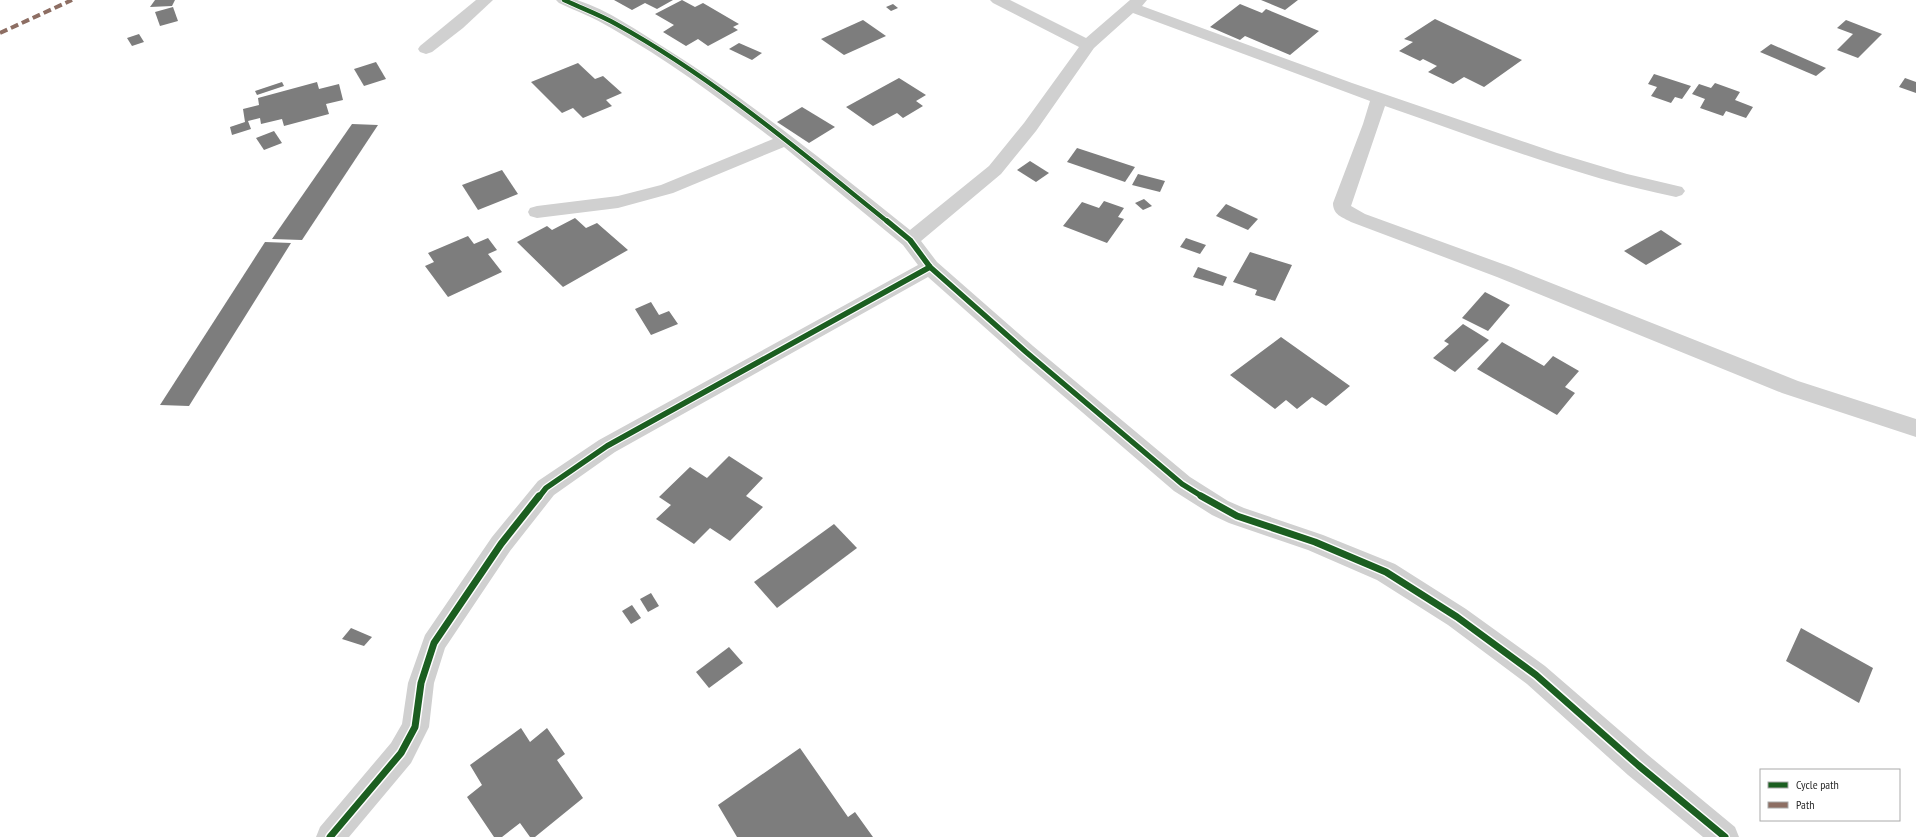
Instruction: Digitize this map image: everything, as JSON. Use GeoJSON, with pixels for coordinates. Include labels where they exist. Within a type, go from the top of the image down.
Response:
{"type":"FeatureCollection","features":[{"type":"Feature","properties":{"kind":"street"},"geometry":{"type":"LineString","coordinates":[[426,49],[485,0]]}},
{"type":"Feature","properties":{"kind":"street"},"geometry":{"type":"LineString","coordinates":[[564,0],[616,24],[675,61],[728,96],[786,140],[910,240],[930,267],[1026,352],[1182,484],[1220,508],[1237,516],[1315,542],[1386,572],[1457,617],[1536,675],[1638,765],[1725,837]]}},
{"type":"Feature","properties":{"kind":"street"},"geometry":{"type":"LineString","coordinates":[[998,0],[1088,45]]}},
{"type":"Feature","properties":{"kind":"street"},"geometry":{"type":"LineString","coordinates":[[910,240],[994,170],[1030,127],[1088,45],[1135,4],[1379,98],[1616,177],[1647,186],[1676,191]]}},
{"type":"Feature","properties":{"kind":"street"},"geometry":{"type":"LineString","coordinates":[[1379,98],[1372,124],[1342,204],[1342,209],[1345,212],[1504,272],[1712,357],[1790,387],[1916,428]]}},
{"type":"Feature","properties":{"kind":"street"},"geometry":{"type":"LineString","coordinates":[[537,212],[618,202],[667,189],[786,140]]}},
{"type":"Feature","properties":{"kind":"street"},"geometry":{"type":"LineString","coordinates":[[330,837],[402,753],[415,727],[421,683],[434,643],[501,544],[546,488],[607,446],[930,267]]}},
{"type":"Feature","properties":{"kind":"building"},"geometry":{"type":"Polygon","coordinates":[[[155,0],[175,0],[172,6],[150,7],[155,0]]]}},
{"type":"Feature","properties":{"kind":"building"},"geometry":{"type":"Polygon","coordinates":[[[614,0],[673,0],[657,9],[645,3],[632,10],[614,0]]]}},
{"type":"Feature","properties":{"kind":"building"},"geometry":{"type":"Polygon","coordinates":[[[682,0],[695,7],[703,3],[739,24],[733,27],[738,30],[708,46],[698,39],[686,46],[663,32],[674,25],[655,14],[682,0]]]}},
{"type":"Feature","properties":{"kind":"building"},"geometry":{"type":"Polygon","coordinates":[[[1261,0],[1298,0],[1285,10],[1261,0]]]}},
{"type":"Feature","properties":{"kind":"building"},"geometry":{"type":"Polygon","coordinates":[[[893,4],[898,8],[891,11],[886,7],[893,4]]]}},
{"type":"Feature","properties":{"kind":"building"},"geometry":{"type":"Polygon","coordinates":[[[1240,4],[1262,13],[1266,9],[1319,31],[1290,55],[1245,36],[1240,40],[1210,27],[1240,4]]]}},
{"type":"Feature","properties":{"kind":"building"},"geometry":{"type":"Polygon","coordinates":[[[173,7],[178,21],[160,26],[155,12],[173,7]]]}},
{"type":"Feature","properties":{"kind":"building"},"geometry":{"type":"Polygon","coordinates":[[[1435,19],[1522,60],[1484,87],[1464,77],[1453,84],[1428,72],[1437,66],[1423,59],[1420,61],[1399,51],[1413,42],[1404,39],[1435,19]]]}},
{"type":"Feature","properties":{"kind":"building"},"geometry":{"type":"Polygon","coordinates":[[[863,20],[886,36],[844,55],[821,39],[863,20]]]}},
{"type":"Feature","properties":{"kind":"building"},"geometry":{"type":"Polygon","coordinates":[[[1846,20],[1882,34],[1858,58],[1837,50],[1853,34],[1837,28],[1846,20]]]}},
{"type":"Feature","properties":{"kind":"building"},"geometry":{"type":"Polygon","coordinates":[[[139,34],[144,42],[132,46],[127,38],[139,34]]]}},
{"type":"Feature","properties":{"kind":"building"},"geometry":{"type":"Polygon","coordinates":[[[739,43],[762,53],[752,60],[729,49],[739,43]]]}},
{"type":"Feature","properties":{"kind":"building"},"geometry":{"type":"Polygon","coordinates":[[[1771,44],[1826,68],[1816,76],[1760,52],[1771,44]]]}},
{"type":"Feature","properties":{"kind":"building"},"geometry":{"type":"Polygon","coordinates":[[[376,62],[386,79],[364,86],[354,69],[376,62]]]}},
{"type":"Feature","properties":{"kind":"building"},"geometry":{"type":"Polygon","coordinates":[[[578,63],[595,79],[603,76],[622,93],[606,100],[612,106],[583,118],[573,108],[562,113],[531,82],[578,63]]]}},
{"type":"Feature","properties":{"kind":"building"},"geometry":{"type":"Polygon","coordinates":[[[1654,74],[1691,86],[1682,99],[1675,97],[1671,103],[1651,96],[1657,87],[1648,84],[1654,74]]]}},
{"type":"Feature","properties":{"kind":"building"},"geometry":{"type":"Polygon","coordinates":[[[899,78],[926,95],[916,101],[923,106],[903,118],[897,113],[873,126],[846,107],[899,78]]]}},
{"type":"Feature","properties":{"kind":"building"},"geometry":{"type":"Polygon","coordinates":[[[1905,78],[1916,82],[1916,93],[1899,87],[1905,78]]]}},
{"type":"Feature","properties":{"kind":"building"},"geometry":{"type":"Polygon","coordinates":[[[282,82],[284,86],[257,95],[255,91],[282,82]]]}},
{"type":"Feature","properties":{"kind":"building"},"geometry":{"type":"Polygon","coordinates":[[[317,82],[319,89],[339,84],[343,100],[326,104],[329,114],[284,126],[282,119],[261,124],[260,118],[248,121],[251,129],[232,135],[230,127],[245,122],[243,109],[259,105],[258,98],[317,82]]]}},
{"type":"Feature","properties":{"kind":"building"},"geometry":{"type":"Polygon","coordinates":[[[1715,83],[1740,92],[1735,100],[1753,107],[1746,118],[1726,111],[1723,116],[1700,108],[1705,99],[1692,94],[1699,84],[1711,88],[1715,83]]]}},
{"type":"Feature","properties":{"kind":"building"},"geometry":{"type":"Polygon","coordinates":[[[802,107],[835,127],[809,143],[777,122],[802,107]]]}},
{"type":"Feature","properties":{"kind":"building"},"geometry":{"type":"Polygon","coordinates":[[[352,124],[378,125],[302,240],[272,239],[352,124]]]}},
{"type":"Feature","properties":{"kind":"building"},"geometry":{"type":"Polygon","coordinates":[[[274,131],[282,143],[264,150],[256,138],[274,131]]]}},
{"type":"Feature","properties":{"kind":"building"},"geometry":{"type":"Polygon","coordinates":[[[1077,148],[1135,167],[1125,182],[1067,162],[1077,148]]]}},
{"type":"Feature","properties":{"kind":"building"},"geometry":{"type":"Polygon","coordinates":[[[1030,161],[1049,173],[1036,182],[1017,170],[1030,161]]]}},
{"type":"Feature","properties":{"kind":"building"},"geometry":{"type":"Polygon","coordinates":[[[502,170],[518,194],[478,210],[462,185],[502,170]]]}},
{"type":"Feature","properties":{"kind":"building"},"geometry":{"type":"Polygon","coordinates":[[[1138,174],[1165,181],[1160,192],[1132,185],[1138,174]]]}},
{"type":"Feature","properties":{"kind":"building"},"geometry":{"type":"Polygon","coordinates":[[[1144,199],[1152,206],[1143,210],[1135,203],[1144,199]]]}},
{"type":"Feature","properties":{"kind":"building"},"geometry":{"type":"Polygon","coordinates":[[[1104,201],[1124,208],[1118,217],[1124,219],[1107,243],[1063,226],[1082,202],[1099,208],[1104,201]]]}},
{"type":"Feature","properties":{"kind":"building"},"geometry":{"type":"Polygon","coordinates":[[[1226,204],[1258,219],[1248,230],[1216,216],[1226,204]]]}},
{"type":"Feature","properties":{"kind":"building"},"geometry":{"type":"Polygon","coordinates":[[[575,218],[586,228],[597,223],[628,250],[563,287],[517,242],[547,226],[552,230],[575,218]]]}},
{"type":"Feature","properties":{"kind":"building"},"geometry":{"type":"Polygon","coordinates":[[[1661,230],[1682,244],[1646,265],[1624,251],[1661,230]]]}},
{"type":"Feature","properties":{"kind":"building"},"geometry":{"type":"Polygon","coordinates":[[[468,236],[474,244],[488,238],[497,250],[488,254],[502,272],[448,297],[425,266],[434,262],[428,253],[468,236]]]}},
{"type":"Feature","properties":{"kind":"building"},"geometry":{"type":"Polygon","coordinates":[[[1186,238],[1206,245],[1200,254],[1180,247],[1186,238]]]}},
{"type":"Feature","properties":{"kind":"building"},"geometry":{"type":"Polygon","coordinates":[[[265,242],[291,243],[189,406],[160,405],[265,242]]]}},
{"type":"Feature","properties":{"kind":"building"},"geometry":{"type":"Polygon","coordinates":[[[1250,252],[1292,265],[1275,301],[1255,295],[1257,290],[1233,282],[1250,252]]]}},
{"type":"Feature","properties":{"kind":"building"},"geometry":{"type":"Polygon","coordinates":[[[1198,267],[1227,277],[1223,286],[1193,277],[1198,267]]]}},
{"type":"Feature","properties":{"kind":"building"},"geometry":{"type":"Polygon","coordinates":[[[1485,292],[1510,305],[1488,331],[1462,318],[1485,292]]]}},
{"type":"Feature","properties":{"kind":"building"},"geometry":{"type":"Polygon","coordinates":[[[651,302],[659,315],[669,311],[678,324],[651,335],[635,309],[651,302]]]}},
{"type":"Feature","properties":{"kind":"building"},"geometry":{"type":"Polygon","coordinates":[[[1463,324],[1489,340],[1455,372],[1433,358],[1449,344],[1444,341],[1463,324]]]}},
{"type":"Feature","properties":{"kind":"building"},"geometry":{"type":"Polygon","coordinates":[[[1281,337],[1350,386],[1326,406],[1312,397],[1297,409],[1286,400],[1275,409],[1230,375],[1281,337]]]}},
{"type":"Feature","properties":{"kind":"building"},"geometry":{"type":"Polygon","coordinates":[[[1502,342],[1544,366],[1553,356],[1579,371],[1565,387],[1575,393],[1557,415],[1477,369],[1502,342]]]}},
{"type":"Feature","properties":{"kind":"building"},"geometry":{"type":"Polygon","coordinates":[[[729,456],[763,478],[746,496],[763,507],[730,541],[710,528],[694,544],[656,519],[671,505],[659,497],[690,467],[707,478],[729,456]]]}},
{"type":"Feature","properties":{"kind":"building"},"geometry":{"type":"Polygon","coordinates":[[[834,524],[857,548],[777,608],[754,582],[834,524]]]}},
{"type":"Feature","properties":{"kind":"building"},"geometry":{"type":"Polygon","coordinates":[[[651,593],[659,606],[648,612],[640,599],[651,593]]]}},
{"type":"Feature","properties":{"kind":"building"},"geometry":{"type":"Polygon","coordinates":[[[632,605],[641,618],[631,624],[622,611],[632,605]]]}},
{"type":"Feature","properties":{"kind":"building"},"geometry":{"type":"Polygon","coordinates":[[[351,628],[372,637],[364,646],[342,639],[351,628]]]}},
{"type":"Feature","properties":{"kind":"building"},"geometry":{"type":"Polygon","coordinates":[[[1801,628],[1873,668],[1859,703],[1786,661],[1801,628]]]}},
{"type":"Feature","properties":{"kind":"building"},"geometry":{"type":"Polygon","coordinates":[[[729,647],[743,663],[709,688],[696,672],[729,647]]]}},
{"type":"Feature","properties":{"kind":"building"},"geometry":{"type":"Polygon","coordinates":[[[521,728],[530,742],[547,728],[565,754],[557,760],[583,798],[535,837],[530,837],[520,823],[502,837],[494,837],[467,797],[482,785],[470,765],[521,728]]]}},
{"type":"Feature","properties":{"kind":"building"},"geometry":{"type":"Polygon","coordinates":[[[800,748],[848,817],[855,812],[873,837],[737,837],[718,805],[800,748]]]}},
{"type":"Feature","properties":{"kind":"marked path"},"geometry":{"type":"LineString","coordinates":[[0,33],[72,0]]}},
{"type":"Feature","properties":{"kind":"cycle path"},"geometry":{"type":"LineString","coordinates":[[564,0],[616,24],[675,61],[727,96],[786,140],[910,240],[930,267],[1026,352],[1182,484],[1220,508],[1237,516],[1315,542],[1386,572],[1457,617],[1536,675],[1638,765],[1725,837]]}},
{"type":"Feature","properties":{"kind":"cycle path"},"geometry":{"type":"LineString","coordinates":[[330,837],[401,753],[415,727],[421,683],[434,643],[501,544],[546,488],[607,446],[930,267]]}}]}
